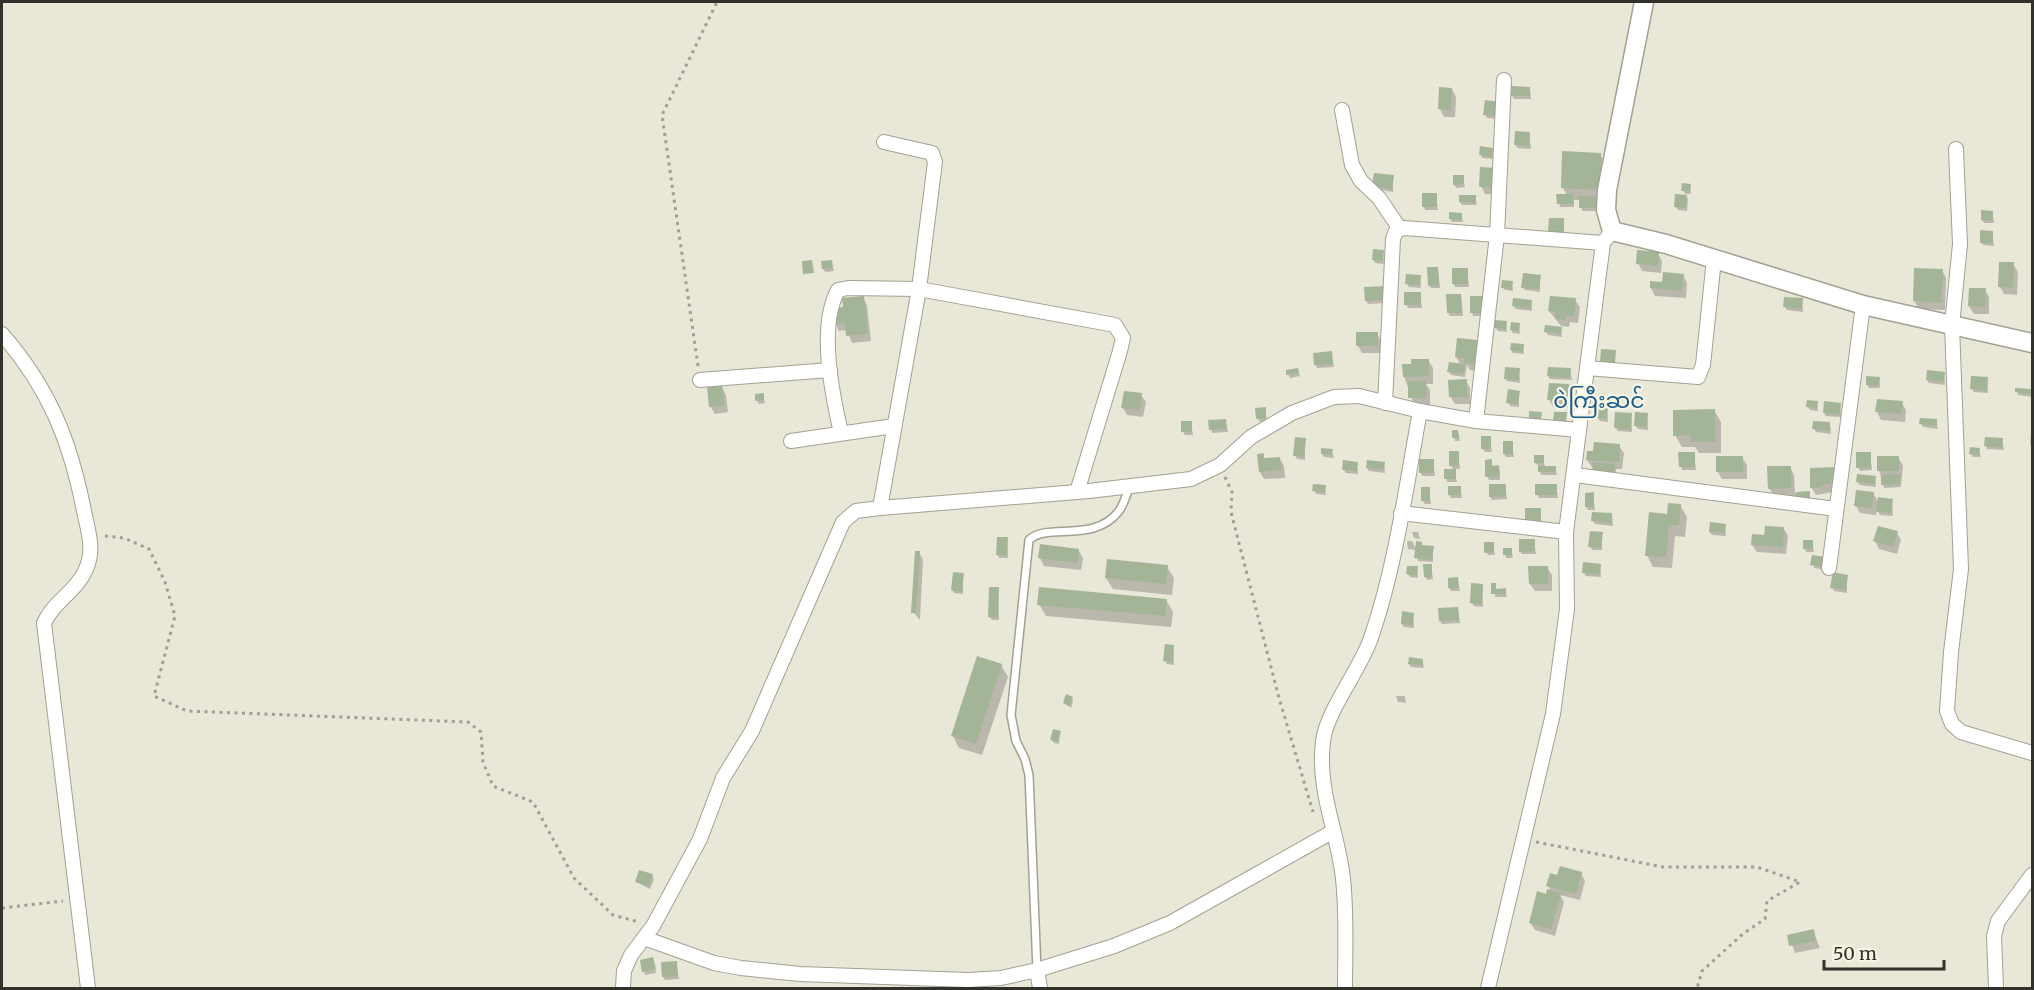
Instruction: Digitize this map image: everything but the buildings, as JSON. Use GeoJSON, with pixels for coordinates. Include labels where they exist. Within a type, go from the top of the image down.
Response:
{"type":"FeatureCollection","features":[{"type":"Feature","properties":{"kind":"street"},"geometry":{"type":"LineString","coordinates":[[1488,988],[1553,714],[1561,664],[1567,609],[1566,532],[1607,237],[1606,190],[1644,2]]}},
{"type":"Feature","properties":{"kind":"street"},"geometry":{"type":"LineString","coordinates":[[1476,421],[1497,235],[1504,80]]}},
{"type":"Feature","properties":{"kind":"street"},"geometry":{"type":"LineString","coordinates":[[1342,110],[1353,165],[1361,181],[1379,198],[1400,229]]}},
{"type":"Feature","properties":{"kind":"street"},"geometry":{"type":"LineString","coordinates":[[880,508],[918,289],[935,156],[932,153],[884,142]]}},
{"type":"Feature","properties":{"kind":"street"},"geometry":{"type":"LineString","coordinates":[[1956,149],[1960,244],[1952,325],[1961,569],[1951,652],[1947,711],[1952,724],[1961,732],[2032,753]]}},
{"type":"Feature","properties":{"kind":"street"},"geometry":{"type":"LineString","coordinates":[[1400,229],[1497,235],[1607,237],[1666,244],[1863,304],[2032,343]]}},
{"type":"Feature","properties":{"kind":"street"},"geometry":{"type":"LineString","coordinates":[[1385,403],[1393,238],[1400,229]]}},
{"type":"Feature","properties":{"kind":"street"},"geometry":{"type":"LineString","coordinates":[[1587,368],[1698,377],[1703,365],[1714,259]]}},
{"type":"Feature","properties":{"kind":"street"},"geometry":{"type":"LineString","coordinates":[[841,433],[830,370],[830,305],[838,290],[848,288],[918,289],[1115,325],[1121,332],[1120,351],[1077,492]]}},
{"type":"Feature","properties":{"kind":"street"},"geometry":{"type":"LineString","coordinates":[[1829,568],[1863,304]]}},
{"type":"Feature","properties":{"kind":"street"},"geometry":{"type":"LineString","coordinates":[[2,334],[23,358],[64,431],[92,546],[86,569],[44,623],[88,988]]}},
{"type":"Feature","properties":{"kind":"street"},"geometry":{"type":"LineString","coordinates":[[700,380],[830,370]]}},
{"type":"Feature","properties":{"kind":"street"},"geometry":{"type":"LineString","coordinates":[[623,988],[624,971],[631,955],[652,926],[700,839],[723,778],[752,731],[843,522],[856,511],[1077,492],[1191,479],[1220,465],[1251,437],[1292,413],[1334,397],[1359,396],[1420,411],[1476,421],[1579,430]]}},
{"type":"Feature","properties":{"kind":"street"},"geometry":{"type":"LineString","coordinates":[[1345,988],[1343,881],[1326,808],[1323,738],[1335,711],[1361,665],[1380,610],[1420,411]]}},
{"type":"Feature","properties":{"kind":"street"},"geometry":{"type":"LineString","coordinates":[[791,441],[894,426]]}},
{"type":"Feature","properties":{"kind":"street"},"geometry":{"type":"LineString","coordinates":[[1575,475],[1836,509]]}},
{"type":"Feature","properties":{"kind":"street"},"geometry":{"type":"LineString","coordinates":[[1401,513],[1566,532]]}},
{"type":"Feature","properties":{"kind":"street"},"geometry":{"type":"LineString","coordinates":[[644,938],[714,963],[800,974],[968,980],[1001,978],[1037,970],[1114,946],[1170,923],[1332,832]]}},
{"type":"Feature","properties":{"kind":"street"},"geometry":{"type":"LineString","coordinates":[[1996,988],[1994,936],[1998,921],[2032,875]]}},
{"type":"Feature","properties":{"kind":"street"},"geometry":{"type":"LineString","coordinates":[[1037,970],[1040,988]]}},
{"type":"Feature","properties":{"kind":"lane"},"geometry":{"type":"LineString","coordinates":[[1037,970],[1029,775],[1025,759],[1016,741],[1011,715],[1029,540],[1044,533],[1087,531],[1102,524],[1119,511],[1130,485]]}},
{"type":"Feature","properties":{"kind":"path"},"geometry":{"type":"LineString","coordinates":[[700,380],[662,115],[717,2]]}},
{"type":"Feature","properties":{"kind":"path"},"geometry":{"type":"LineString","coordinates":[[1220,465],[1232,492],[1234,524],[1279,698],[1312,811],[1332,832]]}},
{"type":"Feature","properties":{"kind":"path"},"geometry":{"type":"LineString","coordinates":[[90,535],[124,538],[148,549],[165,582],[175,616],[165,664],[154,696],[187,711],[468,722],[481,732],[483,762],[493,786],[532,802],[574,878],[613,915],[652,926]]}},
{"type":"Feature","properties":{"kind":"path"},"geometry":{"type":"LineString","coordinates":[[1524,839],[1663,867],[1757,867],[1800,882],[1767,901],[1765,919],[1744,933],[1702,971],[1697,988]]}},
{"type":"Feature","properties":{"kind":"path"},"geometry":{"type":"LineString","coordinates":[[2,908],[77,900]]}},
{"type":"Feature","properties":{"kind":"district","name":"ဝဲကြီးဆင်"},"geometry":{"type":"Point","coordinates":[1599,400]}}]}
